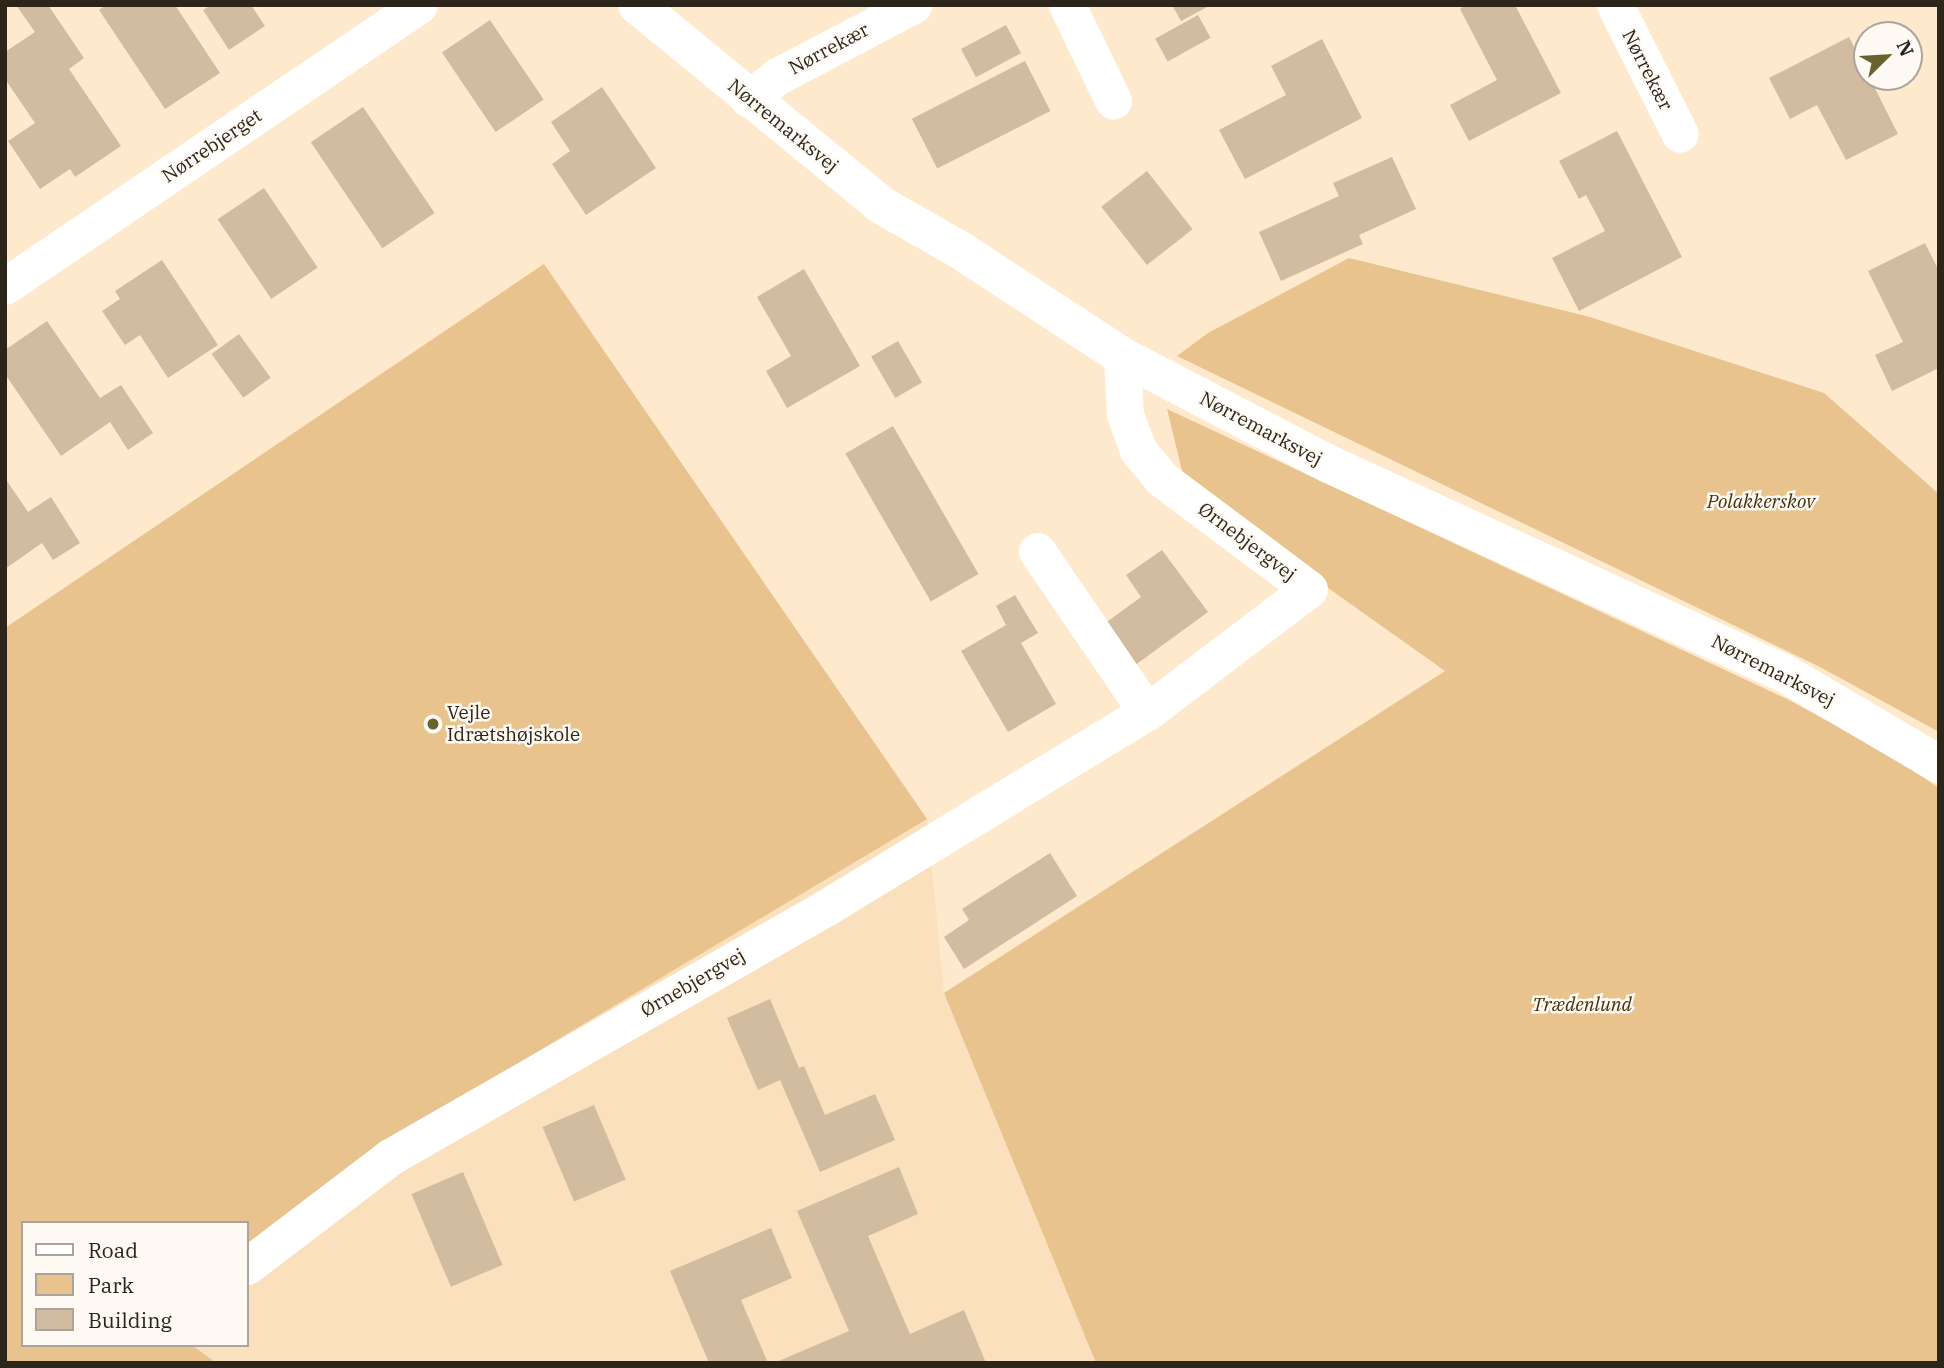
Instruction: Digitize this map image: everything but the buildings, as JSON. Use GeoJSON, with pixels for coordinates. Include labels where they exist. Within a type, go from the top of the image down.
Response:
{"type":"FeatureCollection","features":[{"type":"Feature","properties":{"kind":"street","name":"Nørrebjerget"},"geometry":{"type":"LineString","coordinates":[[5,286],[419,5]]}},
{"type":"Feature","properties":{"kind":"street","name":"Nørremarksvej"},"geometry":{"type":"LineString","coordinates":[[637,5],[881,205],[960,250],[1122,356],[1329,464],[1782,673],[1939,764]]}},
{"type":"Feature","properties":{"kind":"street","name":"Nørrekær"},"geometry":{"type":"LineString","coordinates":[[749,99],[776,78],[913,5]]}},
{"type":"Feature","properties":{"kind":"street"},"geometry":{"type":"LineString","coordinates":[[1067,5],[1113,100]]}},
{"type":"Feature","properties":{"kind":"street","name":"Nørrekær"},"geometry":{"type":"LineString","coordinates":[[1615,5],[1680,134]]}},
{"type":"Feature","properties":{"kind":"street","name":"Ørnebjergvej"},"geometry":{"type":"LineString","coordinates":[[248,1265],[390,1157],[827,907],[1147,712],[1309,589],[1162,478],[1138,450],[1125,414],[1122,356]]}},
{"type":"Feature","properties":{"kind":"street"},"geometry":{"type":"LineString","coordinates":[[1037,551],[1147,712]]}},
{"type":"Feature","properties":{"kind":"shaded area","name":"Vejle Idrætshøjskole"},"geometry":{"type":"Polygon","coordinates":[[[544,264],[927,819],[944,993],[1096,1363],[5,1363],[5,628],[544,264]]]}},
{"type":"Feature","properties":{"kind":"green space","name":"Polakkerskov"},"geometry":{"type":"Polygon","coordinates":[[[1349,258],[1590,317],[1824,393],[1939,494],[1939,732],[1820,667],[1177,356],[1208,333],[1349,258]]]}},
{"type":"Feature","properties":{"kind":"green space","name":"Vejle Idrætshøjskole"},"geometry":{"type":"Polygon","coordinates":[[[544,264],[927,819],[381,1145],[248,1251],[248,1221],[21,1221],[21,1347],[195,1347],[216,1363],[5,1363],[5,628],[544,264]]]}},
{"type":"Feature","properties":{"kind":"green space","name":"Trædenlund"},"geometry":{"type":"Polygon","coordinates":[[[1167,409],[1787,699],[1888,754],[1939,788],[1939,1363],[1096,1363],[944,993],[1445,671],[1186,487],[1167,409]]]}},
{"type":"Feature","properties":{"kind":"place","name":"Vejle Idrætshøjskole"},"geometry":{"type":"Point","coordinates":[433,724]}}]}
